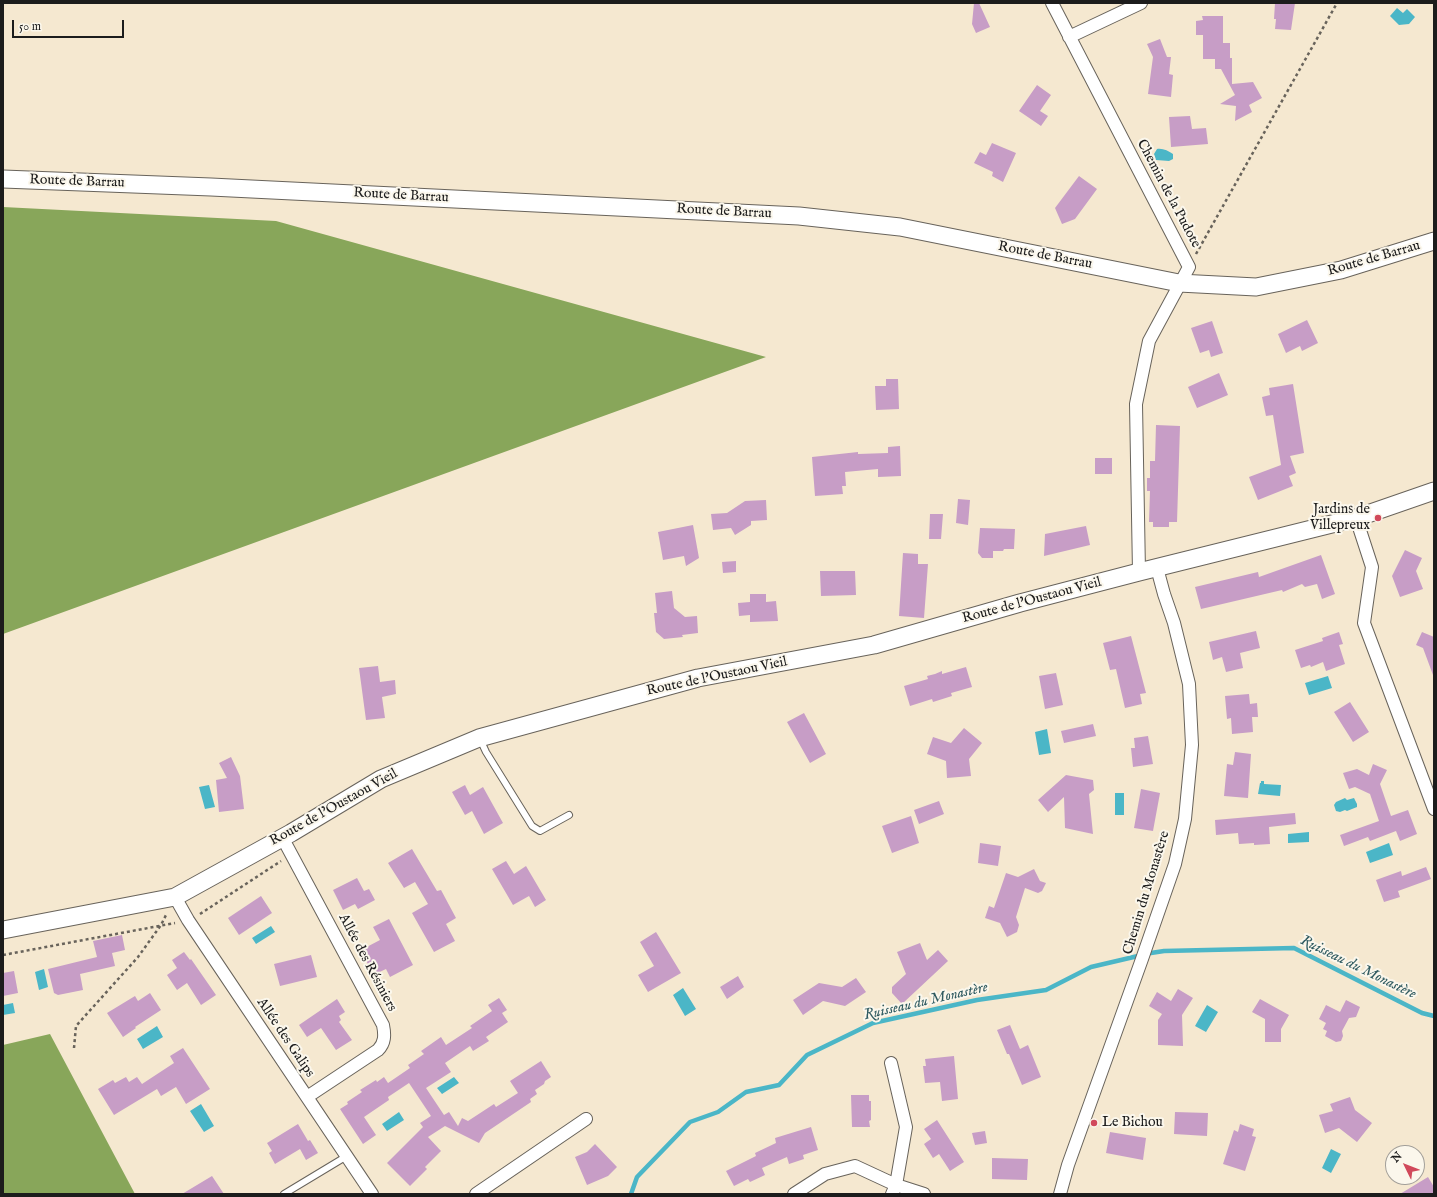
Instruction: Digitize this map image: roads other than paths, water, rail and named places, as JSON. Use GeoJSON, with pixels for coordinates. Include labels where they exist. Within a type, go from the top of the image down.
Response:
{"type":"FeatureCollection","features":[{"type":"Feature","properties":{"kind":"street","name":"Chemin de la Pudote"},"geometry":{"type":"LineString","coordinates":[[1052,3],[1189,267],[1148,341],[1136,404],[1139,572]]}},
{"type":"Feature","properties":{"kind":"street"},"geometry":{"type":"LineString","coordinates":[[1069,37],[1141,3]]}},
{"type":"Feature","properties":{"kind":"street","name":"Route de Barrau"},"geometry":{"type":"LineString","coordinates":[[3,179],[234,188],[799,216],[900,227],[1179,283],[1256,287],[1341,270],[1434,241]]}},
{"type":"Feature","properties":{"kind":"street","name":"Route de l'Oustaou Vieil"},"geometry":{"type":"LineString","coordinates":[[3,930],[175,897],[282,838],[381,779],[479,738],[698,678],[874,645],[1020,603],[1356,518],[1434,491]]}},
{"type":"Feature","properties":{"kind":"street"},"geometry":{"type":"LineString","coordinates":[[1356,518],[1372,567],[1364,623],[1434,809]]}},
{"type":"Feature","properties":{"kind":"street","name":"Chemin du Monastère"},"geometry":{"type":"LineString","coordinates":[[1060,1194],[1068,1165],[1175,864],[1185,818],[1192,745],[1189,684],[1174,623],[1157,568]]}},
{"type":"Feature","properties":{"kind":"street","name":"Allée des Résiniers"},"geometry":{"type":"LineString","coordinates":[[282,838],[383,1025],[385,1034],[383,1043],[378,1050],[307,1097]]}},
{"type":"Feature","properties":{"kind":"street","name":"Allée des Galips"},"geometry":{"type":"LineString","coordinates":[[175,897],[188,920],[372,1194]]}},
{"type":"Feature","properties":{"kind":"street"},"geometry":{"type":"LineString","coordinates":[[891,1063],[906,1127],[894,1190]]}},
{"type":"Feature","properties":{"kind":"street"},"geometry":{"type":"LineString","coordinates":[[476,1194],[586,1119]]}},
{"type":"Feature","properties":{"kind":"street"},"geometry":{"type":"LineString","coordinates":[[794,1194],[825,1174],[855,1166],[894,1190],[924,1194]]}},
{"type":"Feature","properties":{"kind":"lane"},"geometry":{"type":"LineString","coordinates":[[479,738],[486,752],[532,826],[540,831],[569,815]]}},
{"type":"Feature","properties":{"kind":"lane"},"geometry":{"type":"LineString","coordinates":[[284,1194],[347,1156]]}},
{"type":"Feature","properties":{"kind":"water"},"geometry":{"type":"Polygon","coordinates":[[[1397,8],[1403,13],[1407,9],[1415,17],[1409,24],[1399,25],[1390,16],[1397,8]]]}},
{"type":"Feature","properties":{"kind":"water"},"geometry":{"type":"Polygon","coordinates":[[[1157,149],[1163,149],[1173,154],[1173,159],[1169,161],[1156,160],[1154,154],[1157,149]]]}},
{"type":"Feature","properties":{"kind":"water"},"geometry":{"type":"Polygon","coordinates":[[[1328,676],[1332,688],[1309,695],[1305,683],[1328,676]]]}},
{"type":"Feature","properties":{"kind":"water"},"geometry":{"type":"Polygon","coordinates":[[[1047,729],[1051,753],[1039,755],[1035,732],[1047,729]]]}},
{"type":"Feature","properties":{"kind":"water"},"geometry":{"type":"Polygon","coordinates":[[[1261,781],[1264,781],[1264,784],[1281,785],[1280,796],[1258,794],[1261,781]]]}},
{"type":"Feature","properties":{"kind":"water"},"geometry":{"type":"Polygon","coordinates":[[[209,785],[215,807],[205,809],[199,787],[209,785]]]}},
{"type":"Feature","properties":{"kind":"water"},"geometry":{"type":"Polygon","coordinates":[[[1115,793],[1124,793],[1124,815],[1115,815],[1115,793]]]}},
{"type":"Feature","properties":{"kind":"water"},"geometry":{"type":"Polygon","coordinates":[[[1345,798],[1347,800],[1354,798],[1357,807],[1347,811],[1336,811],[1334,805],[1336,802],[1345,798]]]}},
{"type":"Feature","properties":{"kind":"water"},"geometry":{"type":"Polygon","coordinates":[[[1309,832],[1309,842],[1288,843],[1288,834],[1309,832]]]}},
{"type":"Feature","properties":{"kind":"water"},"geometry":{"type":"Polygon","coordinates":[[[1389,843],[1393,855],[1370,863],[1366,852],[1389,843]]]}},
{"type":"Feature","properties":{"kind":"water"},"geometry":{"type":"Polygon","coordinates":[[[271,926],[275,932],[256,944],[252,938],[271,926]]]}},
{"type":"Feature","properties":{"kind":"water"},"geometry":{"type":"Polygon","coordinates":[[[44,969],[48,987],[39,990],[35,972],[44,969]]]}},
{"type":"Feature","properties":{"kind":"water"},"geometry":{"type":"Polygon","coordinates":[[[683,988],[696,1009],[685,1016],[673,995],[683,988]]]}},
{"type":"Feature","properties":{"kind":"water"},"geometry":{"type":"Polygon","coordinates":[[[13,1003],[15,1013],[3,1015],[3,1005],[13,1003]]]}},
{"type":"Feature","properties":{"kind":"water"},"geometry":{"type":"Polygon","coordinates":[[[1207,1005],[1218,1012],[1206,1032],[1195,1026],[1207,1005]]]}},
{"type":"Feature","properties":{"kind":"water"},"geometry":{"type":"Polygon","coordinates":[[[157,1026],[163,1037],[143,1049],[137,1039],[157,1026]]]}},
{"type":"Feature","properties":{"kind":"water"},"geometry":{"type":"Polygon","coordinates":[[[454,1077],[459,1083],[442,1094],[437,1088],[454,1077]]]}},
{"type":"Feature","properties":{"kind":"water"},"geometry":{"type":"Polygon","coordinates":[[[201,1104],[214,1126],[204,1132],[190,1111],[201,1104]]]}},
{"type":"Feature","properties":{"kind":"water"},"geometry":{"type":"Polygon","coordinates":[[[399,1112],[404,1120],[387,1131],[382,1124],[399,1112]]]}},
{"type":"Feature","properties":{"kind":"water"},"geometry":{"type":"Polygon","coordinates":[[[1331,1149],[1341,1154],[1331,1173],[1322,1168],[1331,1149]]]}},
{"type":"Feature","properties":{"kind":"waterway","name":"Ruisseau du Monastère"},"geometry":{"type":"LineString","coordinates":[[1151,953],[1164,951],[1294,948],[1422,1013],[1434,1016]]}},
{"type":"Feature","properties":{"kind":"waterway","name":"Ruisseau du Monastère"},"geometry":{"type":"LineString","coordinates":[[631,1194],[637,1177],[690,1122],[718,1112],[746,1092],[779,1085],[807,1055],[873,1023],[977,1000],[1046,990],[1091,967],[1138,956]]}},
{"type":"Feature","properties":{"kind":"place","name":"Jardins de Villepreux"},"geometry":{"type":"Point","coordinates":[1378,518]}},
{"type":"Feature","properties":{"kind":"place","name":"Le Bichou"},"geometry":{"type":"Point","coordinates":[1094,1123]}}]}
